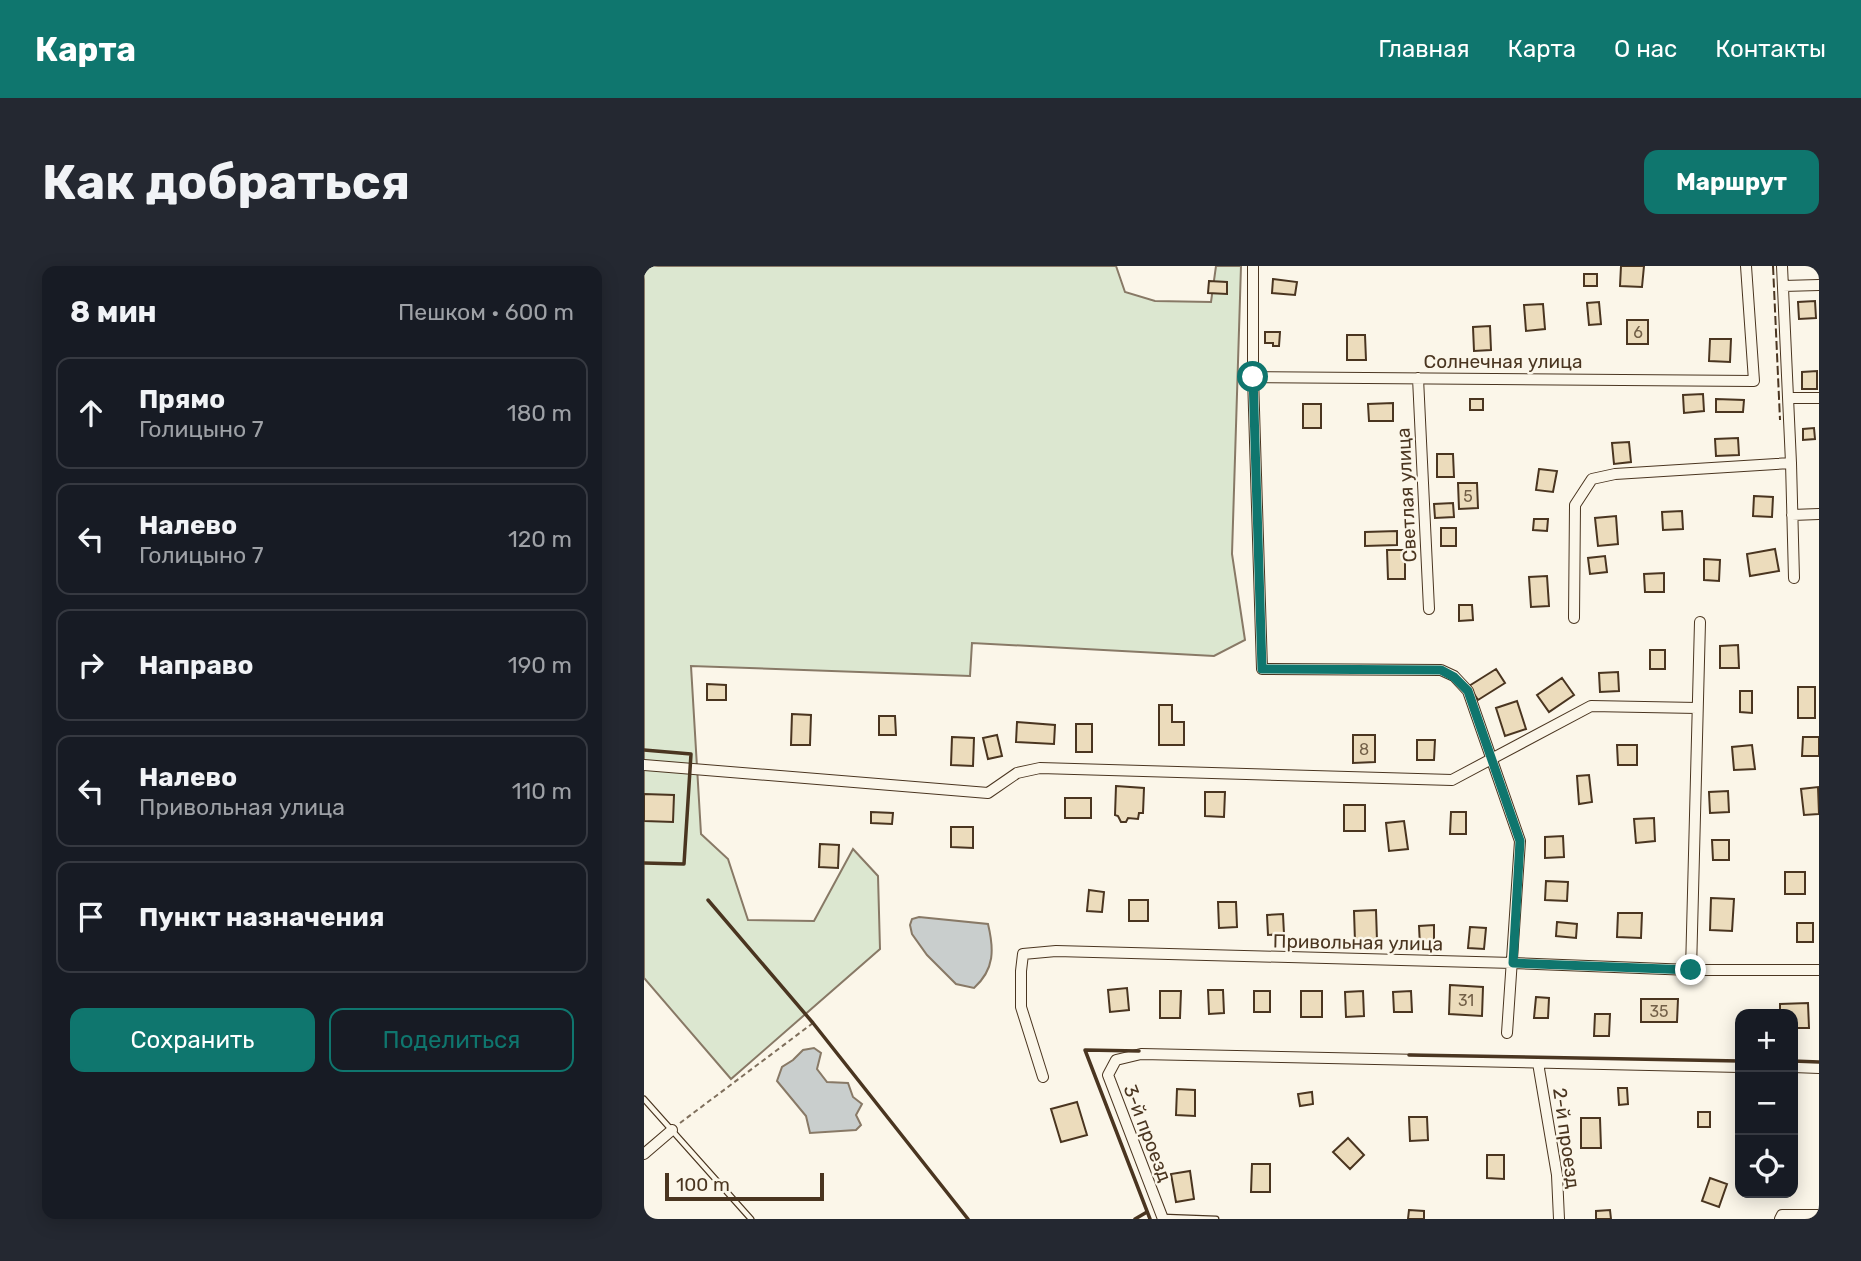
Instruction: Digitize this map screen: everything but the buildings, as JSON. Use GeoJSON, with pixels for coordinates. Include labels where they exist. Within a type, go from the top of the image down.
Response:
{"type":"FeatureCollection","features":[{"type":"Feature","properties":{"kind":"street"},"geometry":{"type":"LineString","coordinates":[[1253,266],[1253,377],[1262,669],[1441,670],[1454,677],[1468,691],[1520,841],[1507,1033]]}},
{"type":"Feature","properties":{"kind":"street","name":"Солнечная улица"},"geometry":{"type":"LineString","coordinates":[[1253,377],[1754,381],[1746,266]]}},
{"type":"Feature","properties":{"kind":"street"},"geometry":{"type":"LineString","coordinates":[[1782,266],[1794,578]]}},
{"type":"Feature","properties":{"kind":"street"},"geometry":{"type":"LineString","coordinates":[[1783,286],[1819,285]]}},
{"type":"Feature","properties":{"kind":"street","name":"Светлая улица"},"geometry":{"type":"LineString","coordinates":[[1418,378],[1429,610]]}},
{"type":"Feature","properties":{"kind":"street"},"geometry":{"type":"LineString","coordinates":[[1788,398],[1819,398]]}},
{"type":"Feature","properties":{"kind":"street"},"geometry":{"type":"LineString","coordinates":[[1574,618],[1575,505],[1592,479],[1615,474],[1791,463]]}},
{"type":"Feature","properties":{"kind":"street"},"geometry":{"type":"LineString","coordinates":[[1792,515],[1819,514]]}},
{"type":"Feature","properties":{"kind":"street"},"geometry":{"type":"LineString","coordinates":[[1691,970],[1700,622]]}},
{"type":"Feature","properties":{"kind":"street"},"geometry":{"type":"LineString","coordinates":[[644,765],[988,793],[1017,774],[1040,768],[1452,780],[1591,706],[1697,708]]}},
{"type":"Feature","properties":{"kind":"street","name":"Привольная улица"},"geometry":{"type":"LineString","coordinates":[[1043,1077],[1021,1007],[1023,954],[1056,951],[1691,970],[1819,970]]}},
{"type":"Feature","properties":{"kind":"street","name":"3-й проезд"},"geometry":{"type":"LineString","coordinates":[[1162,1218],[1108,1076],[1116,1059],[1141,1054],[1538,1063]]}},
{"type":"Feature","properties":{"kind":"street"},"geometry":{"type":"LineString","coordinates":[[1538,1063],[1735,1067]]}},
{"type":"Feature","properties":{"kind":"street","name":"2-й проезд"},"geometry":{"type":"LineString","coordinates":[[1538,1063],[1557,1175],[1559,1219]]}},
{"type":"Feature","properties":{"kind":"street"},"geometry":{"type":"LineString","coordinates":[[1798,1068],[1819,1068]]}},
{"type":"Feature","properties":{"kind":"street"},"geometry":{"type":"LineString","coordinates":[[644,1154],[672,1130]]}},
{"type":"Feature","properties":{"kind":"street"},"geometry":{"type":"LineString","coordinates":[[1780,1219],[1782,1215],[1819,1215]]}},
{"type":"Feature","properties":{"kind":"lane"},"geometry":{"type":"LineString","coordinates":[[644,1099],[751,1219]]}},
{"type":"Feature","properties":{"kind":"lane"},"geometry":{"type":"LineString","coordinates":[[1162,1218],[1216,1219]]}},
{"type":"Feature","properties":{"kind":"path"},"geometry":{"type":"LineString","coordinates":[[672,1130],[813,1023]]}},
{"type":"Feature","properties":{"kind":"green space"},"geometry":{"type":"Polygon","coordinates":[[[644,266],[1116,266],[1125,292],[1155,301],[1211,302],[1216,266],[1241,266],[1232,554],[1245,640],[1214,656],[972,643],[970,676],[691,666],[701,834],[728,859],[748,920],[814,921],[853,849],[878,876],[880,949],[731,1079],[644,978],[644,266]]]}},
{"type":"Feature","properties":{"kind":"shaded area"},"geometry":{"type":"Polygon","coordinates":[[[919,917],[988,924],[991,958],[986,973],[974,988],[956,984],[927,955],[912,934],[910,925],[912,919],[919,917]]]}},
{"type":"Feature","properties":{"kind":"shaded area"},"geometry":{"type":"Polygon","coordinates":[[[814,1048],[821,1053],[817,1069],[827,1082],[848,1083],[853,1097],[862,1104],[856,1115],[861,1125],[856,1130],[810,1133],[806,1116],[777,1081],[782,1067],[803,1050],[814,1048]]]}},
{"type":"Feature","properties":{"kind":"fence"},"geometry":{"type":"LineString","coordinates":[[1773,266],[1780,420]]}},
{"type":"Feature","properties":{"kind":"wall"},"geometry":{"type":"LineString","coordinates":[[644,750],[691,754],[684,864],[644,863]]}},
{"type":"Feature","properties":{"kind":"wall"},"geometry":{"type":"LineString","coordinates":[[708,900],[813,1023],[968,1219]]}},
{"type":"Feature","properties":{"kind":"wall"},"geometry":{"type":"LineString","coordinates":[[1139,1051],[1085,1050],[1150,1219]]}},
{"type":"Feature","properties":{"kind":"wall"},"geometry":{"type":"LineString","coordinates":[[1409,1055],[1735,1061]]}},
{"type":"Feature","properties":{"kind":"wall"},"geometry":{"type":"LineString","coordinates":[[1798,1061],[1819,1062]]}},
{"type":"Feature","properties":{"kind":"wall"},"geometry":{"type":"LineString","coordinates":[[1135,1219],[1147,1212]]}},
{"type":"Feature","properties":{"kind":"route"},"geometry":{"type":"LineString","coordinates":[[1253,377],[1262,669],[1441,670],[1454,677],[1468,691],[1520,841],[1513,963],[1691,970]]}}]}
